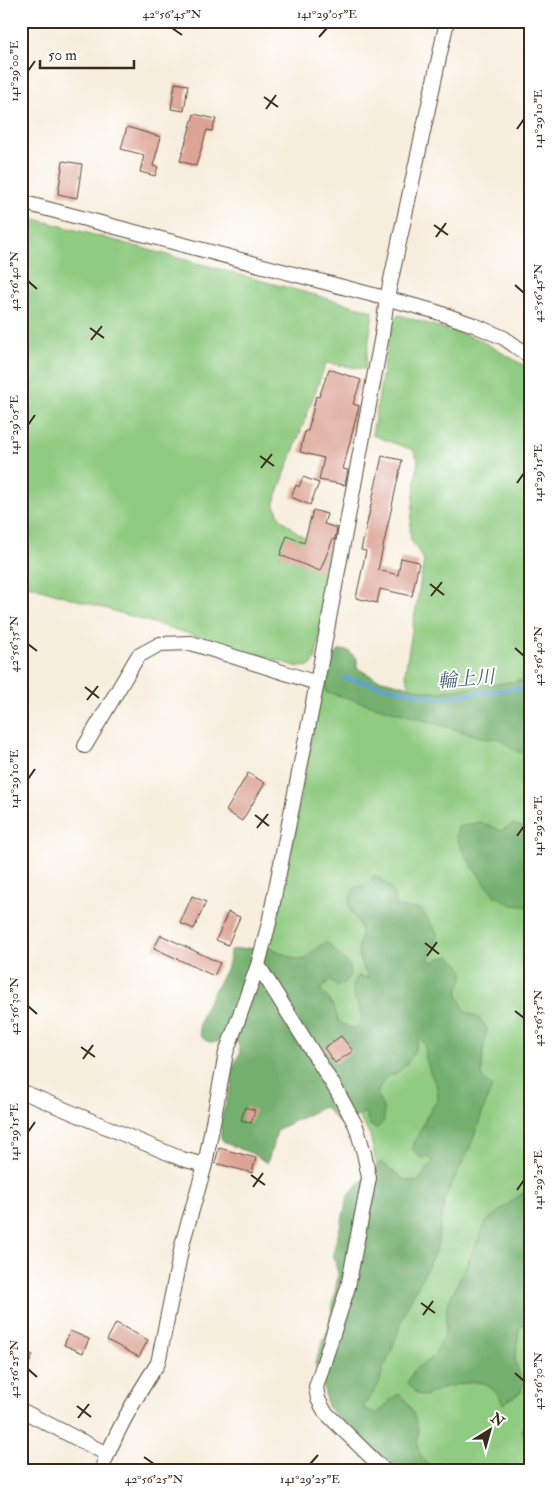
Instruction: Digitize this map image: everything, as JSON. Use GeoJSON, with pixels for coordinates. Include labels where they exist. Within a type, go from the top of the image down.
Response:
{"type":"FeatureCollection","features":[{"type":"Feature","properties":{"kind":"street"},"geometry":{"type":"LineString","coordinates":[[101,1471],[107,1454],[147,1380],[158,1364],[184,1241],[205,1165],[226,1053],[258,965],[269,923],[317,683],[382,335],[387,298],[447,21]]}},
{"type":"Feature","properties":{"kind":"street"},"geometry":{"type":"LineString","coordinates":[[21,202],[434,311],[504,338],[531,357]]}},
{"type":"Feature","properties":{"kind":"street"},"geometry":{"type":"LineString","coordinates":[[85,746],[138,656],[160,644],[191,643],[317,683]]}},
{"type":"Feature","properties":{"kind":"street"},"geometry":{"type":"LineString","coordinates":[[258,965],[337,1091],[356,1126],[364,1153],[369,1178],[360,1232],[348,1287],[316,1387],[318,1399],[325,1412],[385,1471]]}},
{"type":"Feature","properties":{"kind":"street"},"geometry":{"type":"LineString","coordinates":[[21,1092],[182,1159],[205,1165]]}},
{"type":"Feature","properties":{"kind":"street"},"geometry":{"type":"LineString","coordinates":[[21,1410],[107,1454]]}},
{"type":"Feature","properties":{"kind":"green space"},"geometry":{"type":"Polygon","coordinates":[[[21,215],[373,311],[365,369],[326,363],[274,503],[280,518],[299,534],[336,554],[315,660],[310,666],[299,667],[21,583],[21,215]]]}},
{"type":"Feature","properties":{"kind":"green space"},"geometry":{"type":"Polygon","coordinates":[[[399,315],[478,339],[531,371],[531,681],[449,693],[411,690],[405,673],[424,560],[411,540],[410,532],[418,459],[413,450],[372,435],[391,327],[395,318],[399,315]]]}},
{"type":"Feature","properties":{"kind":"green space"},"geometry":{"type":"Polygon","coordinates":[[[340,650],[349,651],[357,659],[357,668],[375,678],[433,693],[531,679],[531,752],[522,753],[517,751],[499,738],[488,739],[326,692],[327,669],[331,660],[340,650]]]}},
{"type":"Feature","properties":{"kind":"green space"},"geometry":{"type":"Polygon","coordinates":[[[323,680],[472,718],[531,725],[531,1471],[393,1471],[339,1416],[378,1172],[370,1135],[267,967],[323,680]]]}},
{"type":"Feature","properties":{"kind":"green space"},"geometry":{"type":"Polygon","coordinates":[[[479,822],[501,831],[514,824],[527,829],[531,836],[531,907],[512,905],[494,895],[471,865],[456,836],[458,827],[479,822]]]}},
{"type":"Feature","properties":{"kind":"green space"},"geometry":{"type":"Polygon","coordinates":[[[374,875],[384,881],[390,888],[397,907],[421,909],[437,933],[437,942],[431,950],[430,960],[434,962],[439,958],[450,956],[458,963],[463,975],[458,989],[459,999],[467,1013],[479,1018],[487,1029],[482,1074],[484,1080],[492,1086],[470,1147],[445,1198],[436,1250],[405,1311],[379,1384],[363,1408],[376,1414],[395,1396],[398,1394],[401,1396],[408,1404],[418,1427],[420,1454],[437,1471],[393,1471],[327,1407],[323,1383],[315,1363],[330,1323],[338,1274],[333,1253],[348,1197],[354,1188],[381,1162],[405,1180],[418,1182],[433,1161],[427,1156],[420,1158],[412,1148],[427,1116],[438,1099],[437,1087],[426,1059],[425,1045],[419,1038],[405,1065],[397,1073],[385,1078],[382,1083],[377,1095],[384,1110],[384,1121],[376,1129],[369,1124],[365,1112],[343,1125],[324,1107],[278,1129],[267,1163],[253,1154],[225,1143],[221,1138],[221,1119],[232,1085],[233,1066],[240,1053],[238,1042],[207,1041],[201,1035],[199,1026],[202,1015],[226,969],[230,950],[267,946],[295,959],[304,960],[318,947],[327,942],[349,965],[350,975],[345,983],[338,986],[329,980],[321,990],[334,1007],[339,1022],[356,1028],[362,1020],[353,993],[354,983],[358,976],[369,978],[358,954],[361,934],[360,927],[352,914],[350,904],[355,887],[366,885],[374,875]]]}},
{"type":"Feature","properties":{"kind":"green space"},"geometry":{"type":"Polygon","coordinates":[[[531,1169],[531,1315],[519,1329],[515,1360],[523,1384],[521,1392],[503,1404],[498,1394],[485,1383],[459,1384],[442,1388],[425,1396],[417,1394],[407,1383],[414,1370],[434,1356],[445,1334],[447,1305],[487,1221],[525,1191],[531,1169]]]}},
{"type":"Feature","properties":{"kind":"green space"},"geometry":{"type":"Polygon","coordinates":[[[531,1414],[531,1443],[526,1439],[521,1429],[531,1414]]]}},
{"type":"Feature","properties":{"kind":"building"},"geometry":{"type":"Polygon","coordinates":[[[175,83],[188,85],[184,111],[171,109],[175,83]]]}},
{"type":"Feature","properties":{"kind":"building"},"geometry":{"type":"Polygon","coordinates":[[[194,114],[216,119],[212,131],[207,130],[196,166],[180,161],[194,114]]]}},
{"type":"Feature","properties":{"kind":"building"},"geometry":{"type":"Polygon","coordinates":[[[127,127],[161,137],[153,166],[158,167],[155,176],[140,172],[144,155],[121,149],[127,127]]]}},
{"type":"Feature","properties":{"kind":"building"},"geometry":{"type":"Polygon","coordinates":[[[63,161],[82,164],[77,198],[58,194],[63,161]]]}},
{"type":"Feature","properties":{"kind":"building"},"geometry":{"type":"Polygon","coordinates":[[[329,369],[361,380],[353,404],[359,406],[343,469],[348,470],[345,485],[319,480],[324,458],[300,452],[305,431],[308,431],[316,396],[319,397],[329,369]]]}},
{"type":"Feature","properties":{"kind":"building"},"geometry":{"type":"Polygon","coordinates":[[[382,456],[402,460],[378,570],[398,575],[401,558],[419,562],[412,596],[380,589],[377,603],[356,598],[366,551],[361,550],[382,456]]]}},
{"type":"Feature","properties":{"kind":"building"},"geometry":{"type":"Polygon","coordinates":[[[303,477],[319,483],[310,505],[291,497],[296,485],[299,487],[303,477]]]}},
{"type":"Feature","properties":{"kind":"building"},"geometry":{"type":"Polygon","coordinates":[[[313,510],[327,514],[324,524],[337,528],[335,540],[333,539],[320,571],[280,555],[287,536],[304,543],[313,510]]]}},
{"type":"Feature","properties":{"kind":"building"},"geometry":{"type":"Polygon","coordinates":[[[248,773],[265,783],[242,821],[226,811],[248,773]]]}},
{"type":"Feature","properties":{"kind":"building"},"geometry":{"type":"Polygon","coordinates":[[[192,896],[206,902],[194,929],[180,923],[192,896]]]}},
{"type":"Feature","properties":{"kind":"building"},"geometry":{"type":"Polygon","coordinates":[[[228,912],[240,917],[228,945],[216,940],[228,912]]]}},
{"type":"Feature","properties":{"kind":"building"},"geometry":{"type":"Polygon","coordinates":[[[161,935],[220,963],[214,976],[154,948],[161,935]]]}},
{"type":"Feature","properties":{"kind":"building"},"geometry":{"type":"Polygon","coordinates":[[[341,1036],[353,1051],[335,1063],[324,1048],[341,1036]]]}},
{"type":"Feature","properties":{"kind":"building"},"geometry":{"type":"Polygon","coordinates":[[[245,1107],[255,1110],[251,1123],[241,1120],[245,1107]]]}},
{"type":"Feature","properties":{"kind":"building"},"geometry":{"type":"Polygon","coordinates":[[[219,1148],[256,1158],[252,1173],[215,1163],[219,1148]]]}},
{"type":"Feature","properties":{"kind":"building"},"geometry":{"type":"Polygon","coordinates":[[[116,1323],[148,1340],[139,1357],[107,1340],[116,1323]]]}},
{"type":"Feature","properties":{"kind":"building"},"geometry":{"type":"Polygon","coordinates":[[[70,1331],[89,1339],[83,1353],[64,1345],[70,1331]]]}},
{"type":"Feature","properties":{"kind":"building"},"geometry":{"type":"Polygon","coordinates":[[[21,1350],[33,1355],[21,1382],[21,1350]]]}},
{"type":"Feature","properties":{"kind":"waterway","name":"輪上川"},"geometry":{"type":"LineString","coordinates":[[344,678],[438,698],[531,687]]}}]}
